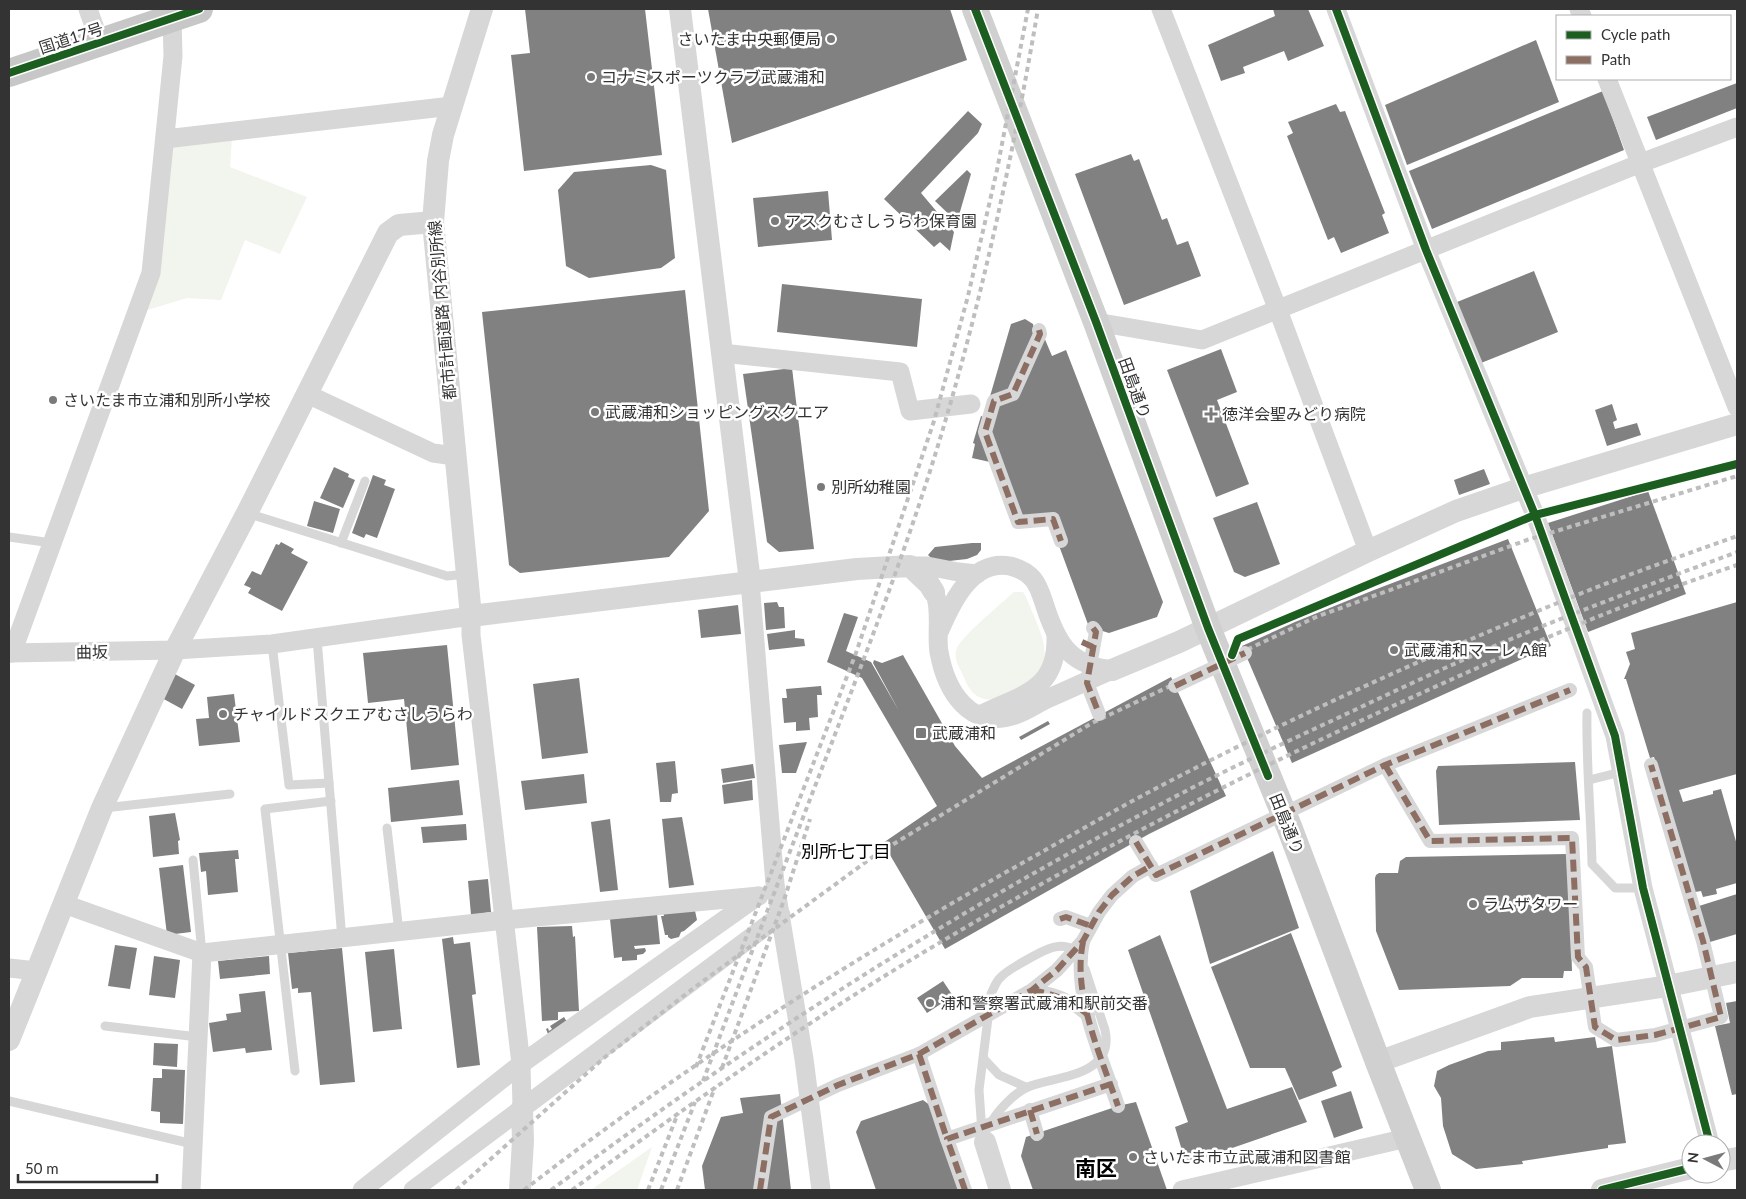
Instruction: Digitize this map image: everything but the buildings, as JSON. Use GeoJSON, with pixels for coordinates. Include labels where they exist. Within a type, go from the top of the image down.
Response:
{"type":"FeatureCollection","features":[{"type":"Feature","properties":{"kind":"highway","name":"国道17号"},"geometry":{"type":"LineString","coordinates":[[9,73],[199,9]]}},
{"type":"Feature","properties":{"kind":"main road","name":"田島通り"},"geometry":{"type":"LineString","coordinates":[[975,9],[1096,322],[1208,628],[1290,829],[1428,1190]]}},
{"type":"Feature","properties":{"kind":"street"},"geometry":{"type":"LineString","coordinates":[[88,9],[100,43]]}},
{"type":"Feature","properties":{"kind":"street","name":"都市計画道路 内谷別所線"},"geometry":{"type":"LineString","coordinates":[[471,616],[454,456],[433,222],[438,161],[452,106],[482,9]]}},
{"type":"Feature","properties":{"kind":"street"},"geometry":{"type":"LineString","coordinates":[[680,9],[750,582],[775,884],[804,1059],[821,1190]]}},
{"type":"Feature","properties":{"kind":"street"},"geometry":{"type":"LineString","coordinates":[[1161,9],[1278,310],[1368,551]]}},
{"type":"Feature","properties":{"kind":"street"},"geometry":{"type":"LineString","coordinates":[[1336,9],[1426,250],[1538,524],[1614,736],[1643,888],[1707,1134]]}},
{"type":"Feature","properties":{"kind":"street"},"geometry":{"type":"LineString","coordinates":[[10,653],[151,273],[173,56],[172,18]]}},
{"type":"Feature","properties":{"kind":"street"},"geometry":{"type":"LineString","coordinates":[[1607,80],[1737,407]]}},
{"type":"Feature","properties":{"kind":"street"},"geometry":{"type":"LineString","coordinates":[[164,139],[452,106]]}},
{"type":"Feature","properties":{"kind":"street"},"geometry":{"type":"LineString","coordinates":[[1096,322],[1202,340],[1641,163],[1737,127]]}},
{"type":"Feature","properties":{"kind":"street"},"geometry":{"type":"LineString","coordinates":[[9,1040],[102,808],[175,650],[247,513],[388,233],[399,225],[433,222]]}},
{"type":"Feature","properties":{"kind":"street"},"geometry":{"type":"LineString","coordinates":[[1039,330],[1040,334],[1013,394],[994,402],[986,420],[985,432],[1018,522],[1053,519],[1061,541]]}},
{"type":"Feature","properties":{"kind":"street"},"geometry":{"type":"LineString","coordinates":[[722,353],[900,372],[910,411],[971,404]]}},
{"type":"Feature","properties":{"kind":"street"},"geometry":{"type":"LineString","coordinates":[[307,394],[433,452],[454,456]]}},
{"type":"Feature","properties":{"kind":"street"},"geometry":{"type":"LineString","coordinates":[[910,566],[929,584],[934,592],[937,608],[938,636],[944,670],[959,701],[966,709],[977,715],[992,718],[1014,715],[1208,628],[1456,511],[1523,488],[1737,424]]}},
{"type":"Feature","properties":{"kind":"street"},"geometry":{"type":"LineString","coordinates":[[938,636],[956,596],[977,574],[992,567],[1003,565],[1017,568],[1027,573],[1034,580],[1056,636],[1070,654],[1094,668],[1112,670]]}},
{"type":"Feature","properties":{"kind":"street"},"geometry":{"type":"LineString","coordinates":[[520,1190],[523,1141],[521,1064],[471,616],[863,569],[927,566],[977,574]]}},
{"type":"Feature","properties":{"kind":"street","name":"曲坂"},"geometry":{"type":"LineString","coordinates":[[10,653],[175,650],[272,644],[471,616]]}},
{"type":"Feature","properties":{"kind":"street"},"geometry":{"type":"LineString","coordinates":[[1092,635],[1087,683],[1099,714]]}},
{"type":"Feature","properties":{"kind":"street"},"geometry":{"type":"LineString","coordinates":[[977,715],[1025,694],[1045,679],[1054,662],[1056,636]]}},
{"type":"Feature","properties":{"kind":"street"},"geometry":{"type":"LineString","coordinates":[[1180,688],[1245,653]]}},
{"type":"Feature","properties":{"kind":"street"},"geometry":{"type":"LineString","coordinates":[[1136,842],[1156,874],[1385,765],[1570,690]]}},
{"type":"Feature","properties":{"kind":"street"},"geometry":{"type":"LineString","coordinates":[[1385,765],[1430,841],[1572,838],[1578,957],[1586,967],[1594,1027],[1616,1040],[1655,1035],[1721,1017],[1703,941],[1651,765]]}},
{"type":"Feature","properties":{"kind":"street"},"geometry":{"type":"LineString","coordinates":[[1118,1106],[1083,998],[1080,974],[1087,932],[1098,910],[1112,893],[1134,878],[1281,809]]}},
{"type":"Feature","properties":{"kind":"street"},"geometry":{"type":"LineString","coordinates":[[760,1190],[772,1117],[838,1085],[920,1054],[1032,990],[1057,970],[1087,932],[1112,895],[1133,876],[1151,866]]}},
{"type":"Feature","properties":{"kind":"street"},"geometry":{"type":"LineString","coordinates":[[362,1190],[521,1064],[775,884]]}},
{"type":"Feature","properties":{"kind":"street"},"geometry":{"type":"LineString","coordinates":[[64,904],[202,953],[505,920],[759,896]]}},
{"type":"Feature","properties":{"kind":"street"},"geometry":{"type":"LineString","coordinates":[[413,1190],[781,915]]}},
{"type":"Feature","properties":{"kind":"street"},"geometry":{"type":"LineString","coordinates":[[1060,919],[1066,917],[1087,932]]}},
{"type":"Feature","properties":{"kind":"street"},"geometry":{"type":"LineString","coordinates":[[191,1190],[202,953]]}},
{"type":"Feature","properties":{"kind":"street"},"geometry":{"type":"LineString","coordinates":[[9,968],[37,971]]}},
{"type":"Feature","properties":{"kind":"street"},"geometry":{"type":"LineString","coordinates":[[1378,1062],[1530,1007],[1668,986],[1737,972]]}},
{"type":"Feature","properties":{"kind":"street"},"geometry":{"type":"LineString","coordinates":[[1032,990],[1068,1000],[1088,1015]]}},
{"type":"Feature","properties":{"kind":"street"},"geometry":{"type":"LineString","coordinates":[[920,1054],[965,1190]]}},
{"type":"Feature","properties":{"kind":"street"},"geometry":{"type":"LineString","coordinates":[[947,1139],[1111,1084]]}},
{"type":"Feature","properties":{"kind":"street"},"geometry":{"type":"LineString","coordinates":[[1030,1110],[1037,1134]]}},
{"type":"Feature","properties":{"kind":"street"},"geometry":{"type":"LineString","coordinates":[[1182,1190],[1407,1138]]}},
{"type":"Feature","properties":{"kind":"street"},"geometry":{"type":"LineString","coordinates":[[985,1142],[1000,1190]]}},
{"type":"Feature","properties":{"kind":"street"},"geometry":{"type":"LineString","coordinates":[[1602,1190],[1681,1170]]}},
{"type":"Feature","properties":{"kind":"lane"},"geometry":{"type":"LineString","coordinates":[[341,543],[365,481]]}},
{"type":"Feature","properties":{"kind":"lane"},"geometry":{"type":"LineString","coordinates":[[247,513],[447,576],[467,574]]}},
{"type":"Feature","properties":{"kind":"lane"},"geometry":{"type":"LineString","coordinates":[[9,537],[52,543]]}},
{"type":"Feature","properties":{"kind":"lane"},"geometry":{"type":"LineString","coordinates":[[318,639],[342,939]]}},
{"type":"Feature","properties":{"kind":"lane"},"geometry":{"type":"LineString","coordinates":[[272,644],[289,785],[329,783]]}},
{"type":"Feature","properties":{"kind":"lane"},"geometry":{"type":"LineString","coordinates":[[1587,713],[1586,755],[1589,780],[1592,864],[1615,888],[1643,888]]}},
{"type":"Feature","properties":{"kind":"lane"},"geometry":{"type":"LineString","coordinates":[[1589,780],[1621,772]]}},
{"type":"Feature","properties":{"kind":"lane"},"geometry":{"type":"LineString","coordinates":[[102,808],[230,794]]}},
{"type":"Feature","properties":{"kind":"lane"},"geometry":{"type":"LineString","coordinates":[[295,1071],[265,810],[331,801]]}},
{"type":"Feature","properties":{"kind":"lane"},"geometry":{"type":"LineString","coordinates":[[387,828],[399,932]]}},
{"type":"Feature","properties":{"kind":"lane"},"geometry":{"type":"LineString","coordinates":[[193,860],[202,953]]}},
{"type":"Feature","properties":{"kind":"lane"},"geometry":{"type":"LineString","coordinates":[[985,1142],[993,1118],[1008,1102],[1026,1088],[1079,1074],[1095,1063],[1103,1052],[1107,1038],[1080,948],[1083,936],[1087,932]]}},
{"type":"Feature","properties":{"kind":"lane"},"geometry":{"type":"LineString","coordinates":[[985,1142],[981,1126],[979,1090],[992,994],[1000,977],[1054,947],[1072,948],[1078,953],[1083,962]]}},
{"type":"Feature","properties":{"kind":"lane"},"geometry":{"type":"LineString","coordinates":[[105,1026],[198,1037]]}},
{"type":"Feature","properties":{"kind":"lane"},"geometry":{"type":"LineString","coordinates":[[984,1060],[999,1075],[1026,1088]]}},
{"type":"Feature","properties":{"kind":"lane"},"geometry":{"type":"LineString","coordinates":[[9,1101],[193,1144]]}},
{"type":"Feature","properties":{"kind":"shaded area"},"geometry":{"type":"Polygon","coordinates":[[[232,138],[230,167],[307,197],[280,254],[245,240],[221,300],[187,298],[144,311],[172,145],[232,138]]]}},
{"type":"Feature","properties":{"kind":"shaded area"},"geometry":{"type":"Polygon","coordinates":[[[1014,592],[1023,592],[1026,597],[1043,642],[1045,655],[1043,664],[1030,682],[1014,693],[996,699],[979,697],[968,686],[956,661],[957,648],[983,619],[1014,592]]]}},
{"type":"Feature","properties":{"kind":"shaded area"},"geometry":{"type":"Polygon","coordinates":[[[652,1147],[637,1190],[591,1190],[652,1147]]]}},
{"type":"Feature","properties":{"kind":"railway"},"geometry":{"type":"LineString","coordinates":[[696,1067],[856,653],[934,421],[968,296],[997,170],[1028,9]]}},
{"type":"Feature","properties":{"kind":"railway"},"geometry":{"type":"LineString","coordinates":[[703,1081],[872,636],[932,465],[973,320],[998,217],[1038,9]]}},
{"type":"Feature","properties":{"kind":"railway"},"geometry":{"type":"LineString","coordinates":[[456,1190],[605,1057],[695,987],[874,856],[1092,723],[1316,617],[1527,540],[1737,476]]}},
{"type":"Feature","properties":{"kind":"railway"},"geometry":{"type":"LineString","coordinates":[[524,1190],[638,1105],[816,986],[999,876],[1132,801],[1300,716],[1452,647],[1600,586],[1737,536]]}},
{"type":"Feature","properties":{"kind":"railway"},"geometry":{"type":"LineString","coordinates":[[551,1190],[625,1136],[774,1033],[927,936],[1005,889],[1085,845],[1231,769],[1458,662],[1632,591],[1737,552]]}},
{"type":"Feature","properties":{"kind":"railway"},"geometry":{"type":"LineString","coordinates":[[572,1190],[783,1041],[870,985],[1034,888],[1155,822],[1341,730],[1445,682],[1527,646],[1653,595],[1737,565]]}},
{"type":"Feature","properties":{"kind":"railway"},"geometry":{"type":"LineString","coordinates":[[722,1068],[784,900],[810,819]]}},
{"type":"Feature","properties":{"kind":"railway"},"geometry":{"type":"LineString","coordinates":[[677,1190],[715,1087]]}},
{"type":"Feature","properties":{"kind":"railway"},"geometry":{"type":"LineString","coordinates":[[661,1190],[695,1102]]}},
{"type":"Feature","properties":{"kind":"railway"},"geometry":{"type":"LineString","coordinates":[[648,1190],[678,1113]]}},
{"type":"Feature","properties":{"kind":"marked path"},"geometry":{"type":"LineString","coordinates":[[1039,330],[1040,334],[1013,394],[994,401],[985,432],[1018,522],[1053,519],[1061,541]]}},
{"type":"Feature","properties":{"kind":"marked path"},"geometry":{"type":"LineString","coordinates":[[1093,628],[1096,632],[1087,683],[1099,714]]}},
{"type":"Feature","properties":{"kind":"marked path"},"geometry":{"type":"LineString","coordinates":[[1082,642],[1093,647]]}},
{"type":"Feature","properties":{"kind":"marked path"},"geometry":{"type":"LineString","coordinates":[[1175,686],[1245,653]]}},
{"type":"Feature","properties":{"kind":"marked path"},"geometry":{"type":"LineString","coordinates":[[1136,842],[1156,875],[1385,765],[1570,690]]}},
{"type":"Feature","properties":{"kind":"marked path"},"geometry":{"type":"LineString","coordinates":[[1385,765],[1430,841],[1572,838],[1578,957],[1586,967],[1595,1027],[1616,1040],[1655,1035],[1721,1017],[1703,941],[1651,765]]}},
{"type":"Feature","properties":{"kind":"marked path"},"geometry":{"type":"LineString","coordinates":[[760,1190],[771,1117],[838,1085],[919,1054],[1032,990],[1057,970],[1083,941],[1099,912],[1112,895],[1133,876],[1151,866]]}},
{"type":"Feature","properties":{"kind":"marked path"},"geometry":{"type":"LineString","coordinates":[[1060,919],[1066,917],[1091,926]]}},
{"type":"Feature","properties":{"kind":"marked path"},"geometry":{"type":"LineString","coordinates":[[1083,942],[1081,983],[1085,1004],[1090,1025],[1118,1106]]}},
{"type":"Feature","properties":{"kind":"marked path"},"geometry":{"type":"LineString","coordinates":[[1032,990],[1062,998],[1088,1015]]}},
{"type":"Feature","properties":{"kind":"marked path"},"geometry":{"type":"LineString","coordinates":[[919,1054],[947,1139]]}},
{"type":"Feature","properties":{"kind":"marked path"},"geometry":{"type":"LineString","coordinates":[[965,1190],[947,1139],[1111,1084]]}},
{"type":"Feature","properties":{"kind":"marked path"},"geometry":{"type":"LineString","coordinates":[[1030,1110],[1037,1134]]}},
{"type":"Feature","properties":{"kind":"cycle path"},"geometry":{"type":"LineString","coordinates":[[9,73],[199,9]]}},
{"type":"Feature","properties":{"kind":"cycle path"},"geometry":{"type":"LineString","coordinates":[[975,9],[1096,322],[1208,628],[1268,776]]}},
{"type":"Feature","properties":{"kind":"cycle path"},"geometry":{"type":"LineString","coordinates":[[1336,9],[1426,250],[1535,515],[1615,736],[1643,888],[1707,1134]]}},
{"type":"Feature","properties":{"kind":"cycle path"},"geometry":{"type":"LineString","coordinates":[[1232,655],[1238,639],[1535,515],[1737,464]]}},
{"type":"Feature","properties":{"kind":"cycle path"},"geometry":{"type":"LineString","coordinates":[[1602,1190],[1681,1170]]}},
{"type":"Feature","properties":{"kind":"place","name":"さいたま中央郵便局"},"geometry":{"type":"Point","coordinates":[831,39]}},
{"type":"Feature","properties":{"kind":"place","name":"コナミスポーツクラブ武蔵浦和"},"geometry":{"type":"Point","coordinates":[591,77]}},
{"type":"Feature","properties":{"kind":"place","name":"アスクむさしうらわ保育園"},"geometry":{"type":"Point","coordinates":[775,221]}},
{"type":"Feature","properties":{"kind":"place","name":"さいたま市立浦和別所小学校"},"geometry":{"type":"Point","coordinates":[53,400]}},
{"type":"Feature","properties":{"kind":"place","name":"武蔵浦和ショッピングスクエア"},"geometry":{"type":"Point","coordinates":[595,412]}},
{"type":"Feature","properties":{"kind":"place","name":"徳洋会聖みどり病院"},"geometry":{"type":"Point","coordinates":[1211,414]}},
{"type":"Feature","properties":{"kind":"place","name":"別所幼稚園"},"geometry":{"type":"Point","coordinates":[821,487]}},
{"type":"Feature","properties":{"kind":"place","name":"武蔵浦和マーレ A館"},"geometry":{"type":"Point","coordinates":[1394,650]}},
{"type":"Feature","properties":{"kind":"place","name":"チャイルドスクエアむさしうらわ"},"geometry":{"type":"Point","coordinates":[223,714]}},
{"type":"Feature","properties":{"kind":"place","name":"武蔵浦和"},"geometry":{"type":"Point","coordinates":[921,733]}},
{"type":"Feature","properties":{"kind":"place","name":"ラムザタワー"},"geometry":{"type":"Point","coordinates":[1473,904]}},
{"type":"Feature","properties":{"kind":"place","name":"浦和警察署武蔵浦和駅前交番"},"geometry":{"type":"Point","coordinates":[930,1003]}},
{"type":"Feature","properties":{"kind":"place","name":"さいたま市立武蔵浦和図書館"},"geometry":{"type":"Point","coordinates":[1133,1157]}},
{"type":"Feature","properties":{"kind":"district","name":"別所七丁目"},"geometry":{"type":"Point","coordinates":[846,852]}},
{"type":"Feature","properties":{"kind":"district","name":"南区"},"geometry":{"type":"Point","coordinates":[1096,1169]}}]}
